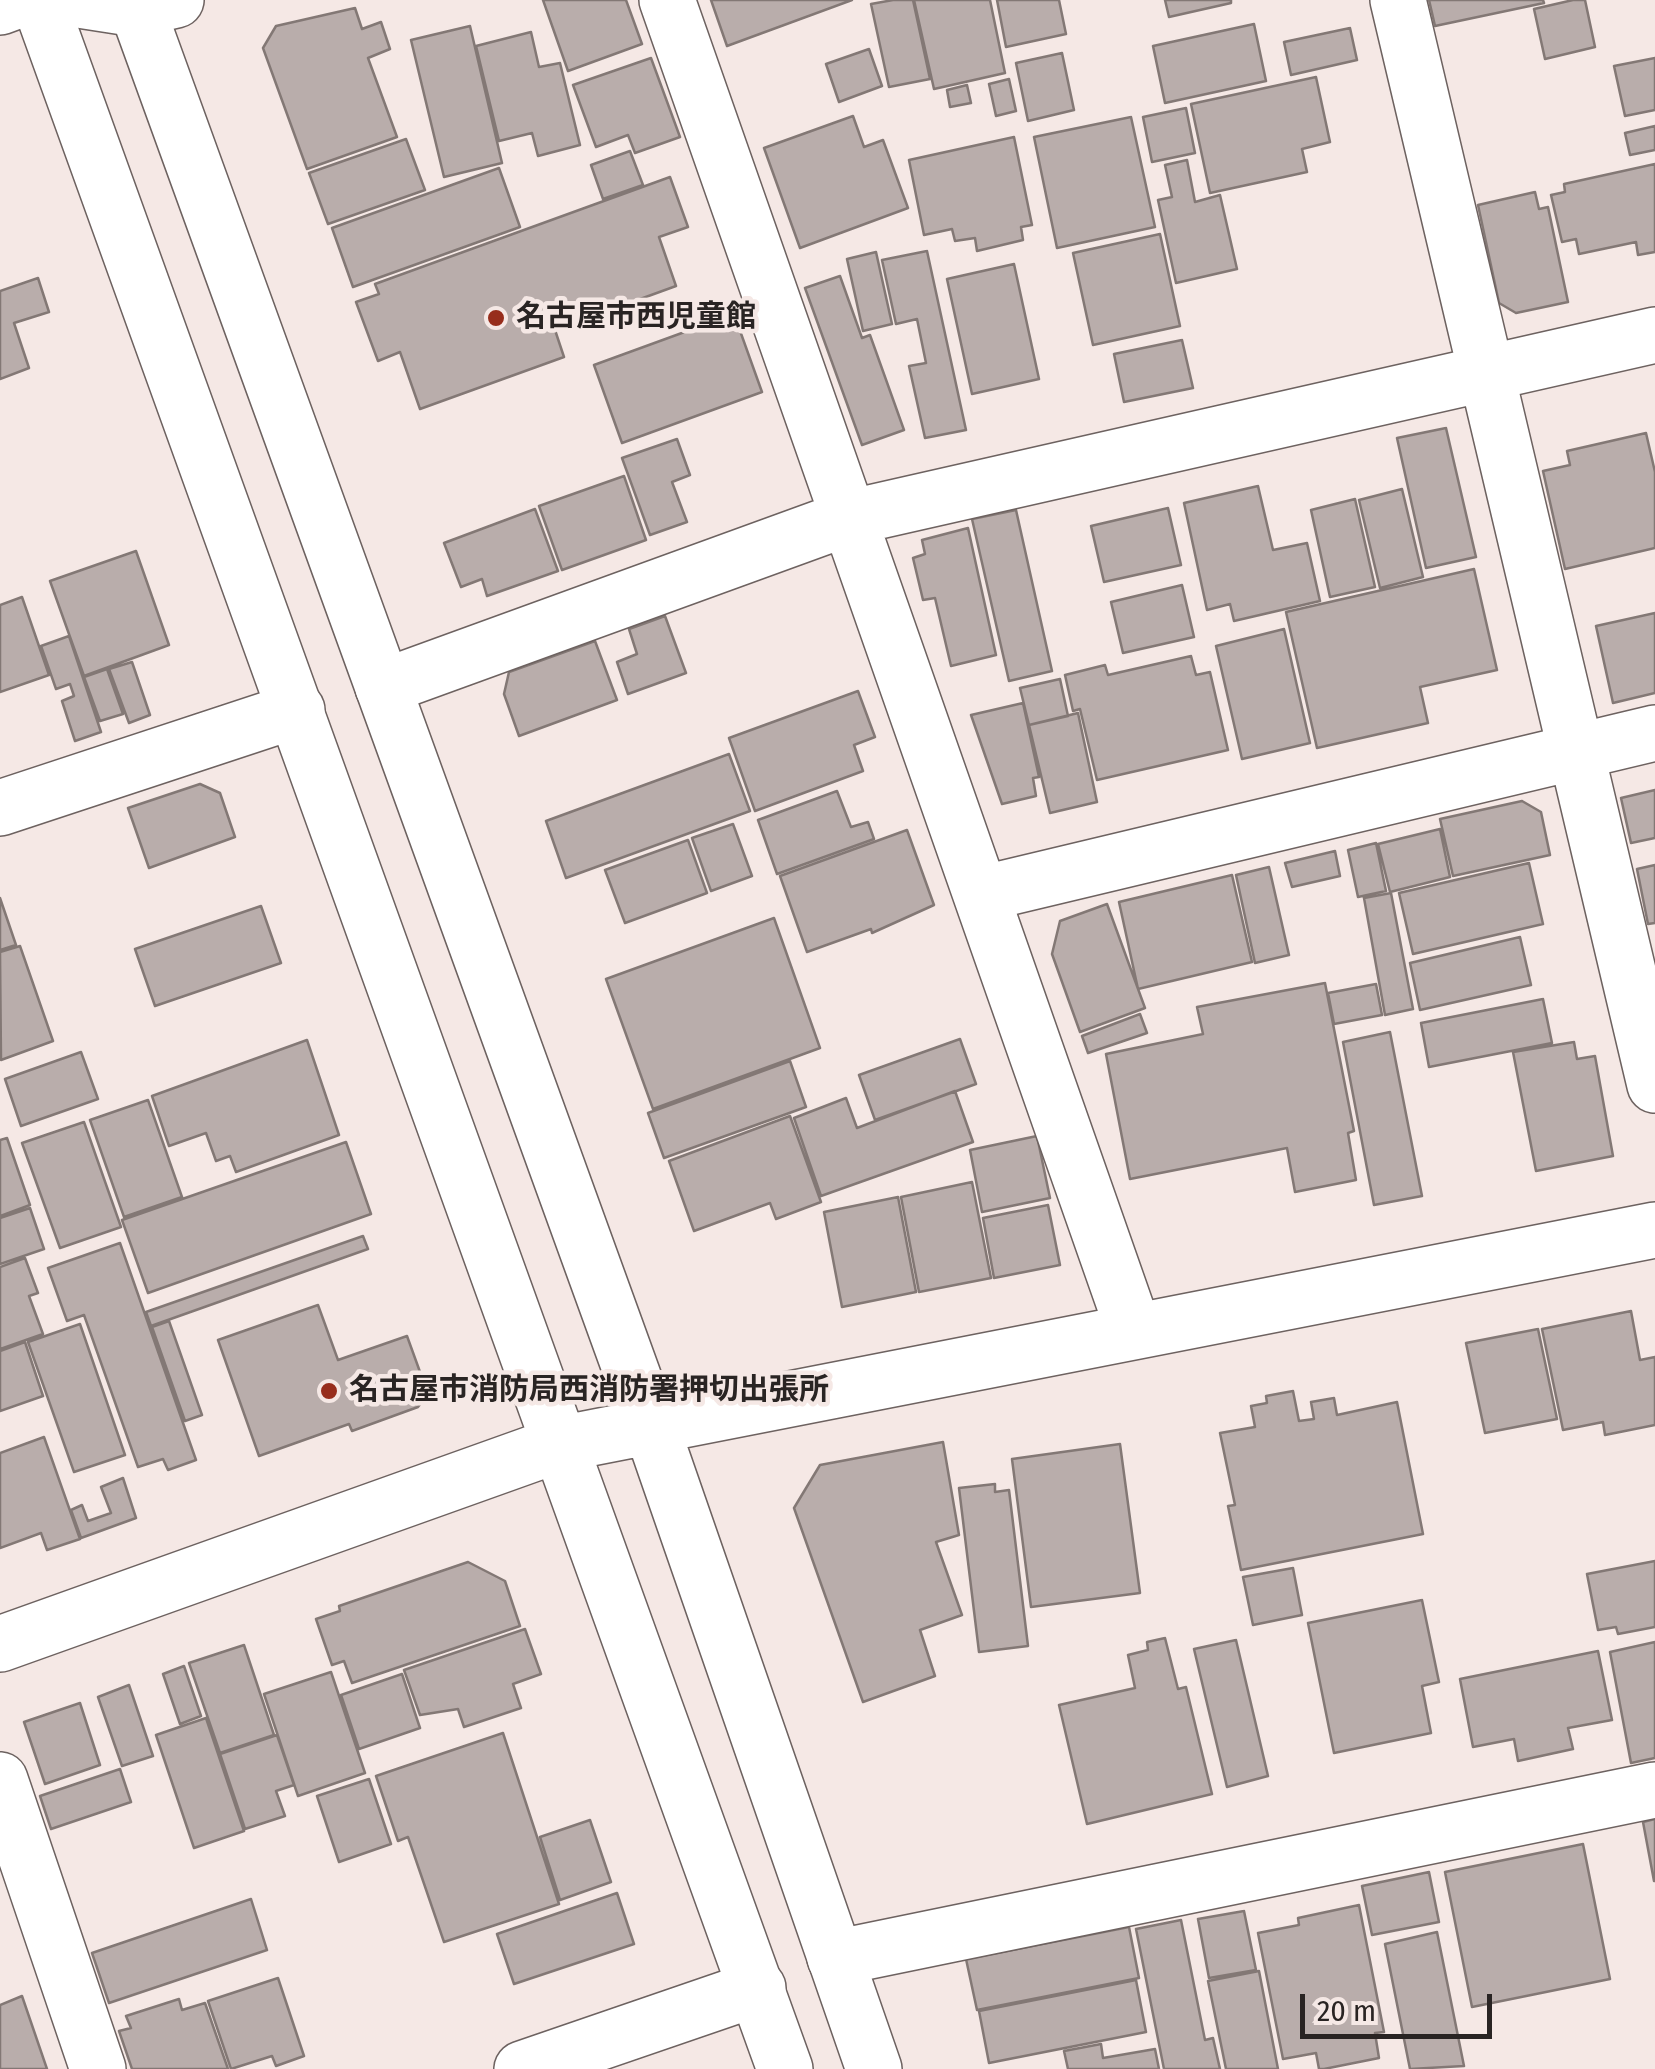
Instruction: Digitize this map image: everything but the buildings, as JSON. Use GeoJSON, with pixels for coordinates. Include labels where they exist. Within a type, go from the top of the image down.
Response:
{"type":"FeatureCollection","features":[{"type":"Feature","properties":{"kind":"street"},"geometry":{"type":"LineString","coordinates":[[0,7],[19,0]]}},
{"type":"Feature","properties":{"kind":"street"},"geometry":{"type":"LineString","coordinates":[[40,0],[785,2069]]}},
{"type":"Feature","properties":{"kind":"street"},"geometry":{"type":"LineString","coordinates":[[78,0],[149,3],[383,687],[651,1426],[874,2069]]}},
{"type":"Feature","properties":{"kind":"street"},"geometry":{"type":"LineString","coordinates":[[667,0],[1134,1331]]}},
{"type":"Feature","properties":{"kind":"street"},"geometry":{"type":"LineString","coordinates":[[1398,0],[1655,1085]]}},
{"type":"Feature","properties":{"kind":"street"},"geometry":{"type":"LineString","coordinates":[[383,687],[848,518],[1655,335]]}},
{"type":"Feature","properties":{"kind":"street"},"geometry":{"type":"LineString","coordinates":[[0,808],[296,710]]}},
{"type":"Feature","properties":{"kind":"street"},"geometry":{"type":"LineString","coordinates":[[981,894],[1655,733]]}},
{"type":"Feature","properties":{"kind":"street"},"geometry":{"type":"LineString","coordinates":[[0,1644],[560,1444],[1655,1230]]}},
{"type":"Feature","properties":{"kind":"street"},"geometry":{"type":"LineString","coordinates":[[0,1780],[98,2069]]}},
{"type":"Feature","properties":{"kind":"street"},"geometry":{"type":"LineString","coordinates":[[836,1958],[1655,1790]]}},
{"type":"Feature","properties":{"kind":"street"},"geometry":{"type":"LineString","coordinates":[[522,2069],[758,1988]]}},
{"type":"Feature","properties":{"kind":"place","name":"名古屋市西児童館"},"geometry":{"type":"Point","coordinates":[496,318]}},
{"type":"Feature","properties":{"kind":"place","name":"名古屋市消防局西消防署押切出張所"},"geometry":{"type":"Point","coordinates":[329,1391]}}]}
